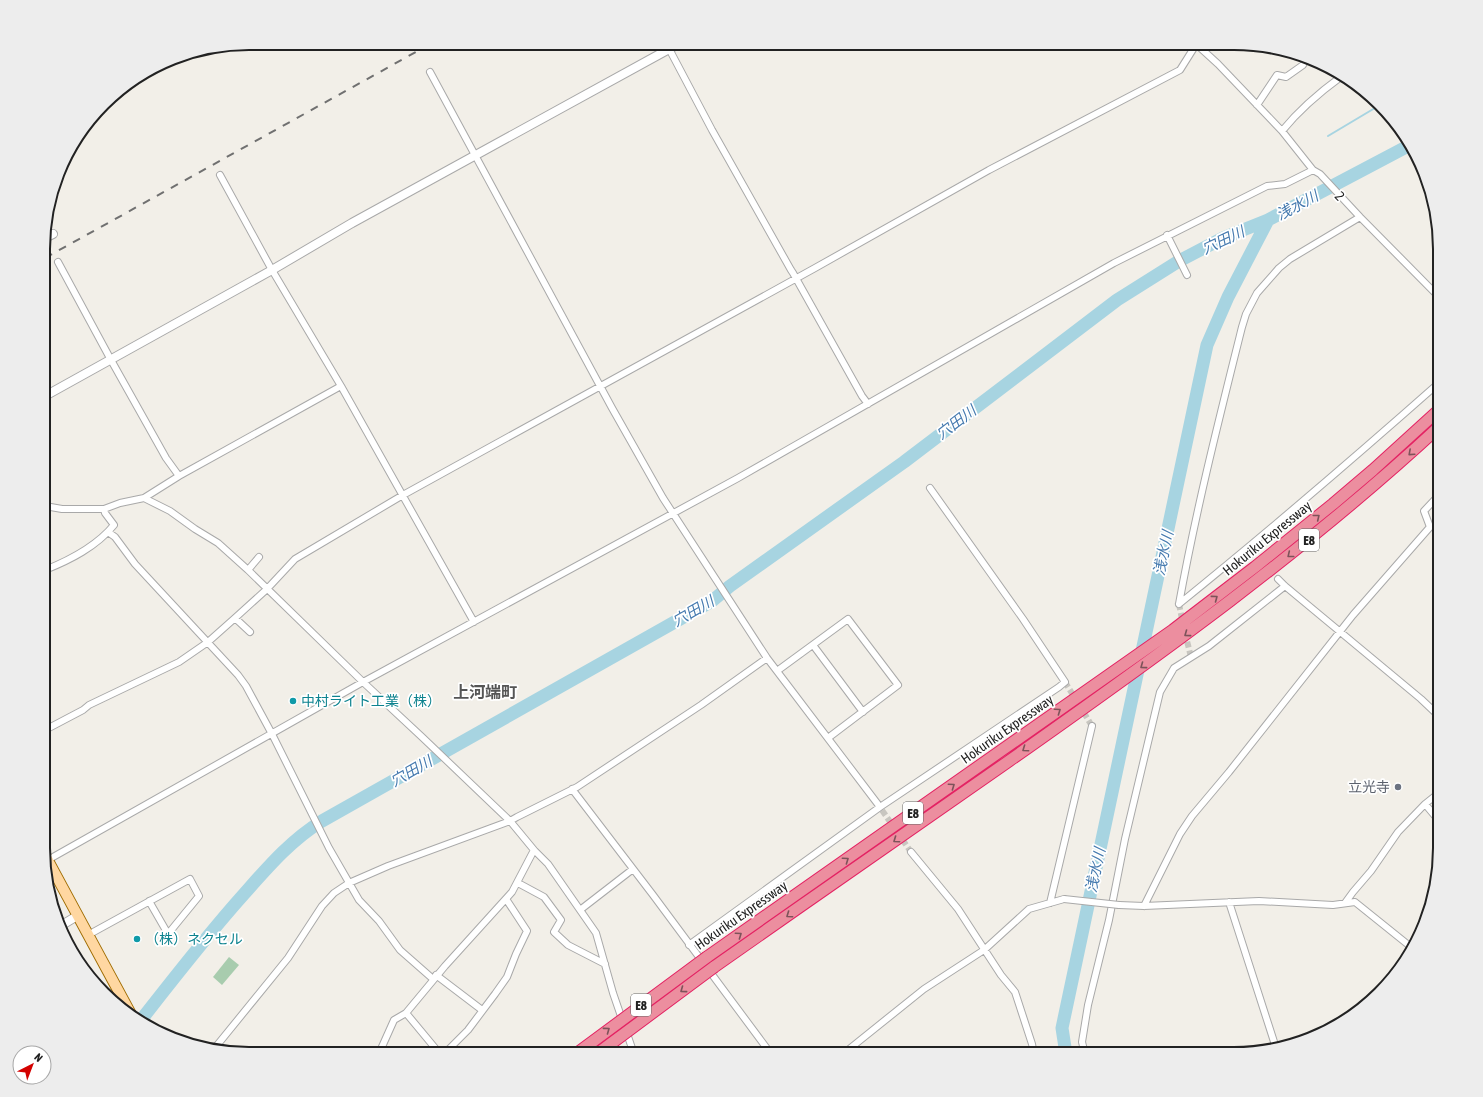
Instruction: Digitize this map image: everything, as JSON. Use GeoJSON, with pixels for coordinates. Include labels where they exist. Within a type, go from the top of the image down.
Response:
{"type":"FeatureCollection","features":[{"type":"Feature","properties":{"kind":"highway","name":"Hokuriku Expressway"},"geometry":{"type":"LineString","coordinates":[[585,1047],[707,957],[1173,630],[1322,513],[1433,416]]}},
{"type":"Feature","properties":{"kind":"highway","name":"Hokuriku Expressway"},"geometry":{"type":"LineString","coordinates":[[606,1047],[714,967],[1172,646],[1302,546],[1433,432]]}},
{"type":"Feature","properties":{"kind":"main road"},"geometry":{"type":"LineString","coordinates":[[51,868],[124,1003]]}},
{"type":"Feature","properties":{"kind":"street"},"geometry":{"type":"LineString","coordinates":[[50,393],[272,270],[352,223],[476,156],[661,50]]}},
{"type":"Feature","properties":{"kind":"street"},"geometry":{"type":"LineString","coordinates":[[670,50],[796,279],[868,404]]}},
{"type":"Feature","properties":{"kind":"street"},"geometry":{"type":"LineString","coordinates":[[50,727],[83,710],[89,705],[179,662],[208,642],[267,589],[295,559],[403,495],[796,279],[988,170],[1180,70],[1192,50]]}},
{"type":"Feature","properties":{"kind":"street"},"geometry":{"type":"LineString","coordinates":[[50,857],[272,734],[362,682],[673,514],[1114,263],[1267,186],[1286,184],[1313,170],[1282,131],[1203,50]]}},
{"type":"Feature","properties":{"kind":"street"},"geometry":{"type":"LineString","coordinates":[[1257,105],[1277,75],[1286,77],[1304,63]]}},
{"type":"Feature","properties":{"kind":"street"},"geometry":{"type":"LineString","coordinates":[[430,72],[646,470],[767,658],[880,808]]}},
{"type":"Feature","properties":{"kind":"street"},"geometry":{"type":"LineString","coordinates":[[1282,131],[1314,98],[1337,80]]}},
{"type":"Feature","properties":{"kind":"street","name":"2"},"geometry":{"type":"LineString","coordinates":[[1313,170],[1320,174],[1360,218],[1433,291]]}},
{"type":"Feature","properties":{"kind":"street"},"geometry":{"type":"LineString","coordinates":[[220,175],[272,270],[341,386],[474,622]]}},
{"type":"Feature","properties":{"kind":"street"},"geometry":{"type":"LineString","coordinates":[[1360,218],[1290,259],[1279,268],[1257,293],[1246,314],[1206,472],[1188,554],[1179,604],[1247,552],[1289,512],[1325,483],[1433,388]]}},
{"type":"Feature","properties":{"kind":"street"},"geometry":{"type":"LineString","coordinates":[[1168,237],[1186,275]]}},
{"type":"Feature","properties":{"kind":"street"},"geometry":{"type":"LineString","coordinates":[[58,262],[166,458],[179,476]]}},
{"type":"Feature","properties":{"kind":"street"},"geometry":{"type":"LineString","coordinates":[[50,507],[62,509],[104,509],[120,502],[144,498],[179,476],[341,386]]}},
{"type":"Feature","properties":{"kind":"street"},"geometry":{"type":"LineString","coordinates":[[689,945],[880,808],[1060,687],[1065,682],[1023,619],[930,488]]}},
{"type":"Feature","properties":{"kind":"street"},"geometry":{"type":"LineString","coordinates":[[144,498],[170,511],[218,543],[248,570],[362,682],[422,737],[510,822],[548,864],[596,933],[632,1047]]}},
{"type":"Feature","properties":{"kind":"street"},"geometry":{"type":"LineString","coordinates":[[1144,906],[1180,834],[1192,816],[1229,772],[1353,615],[1430,527],[1424,511],[1433,501]]}},
{"type":"Feature","properties":{"kind":"street"},"geometry":{"type":"LineString","coordinates":[[50,568],[92,546],[108,532],[114,525],[105,513],[104,509]]}},
{"type":"Feature","properties":{"kind":"street"},"geometry":{"type":"LineString","coordinates":[[108,532],[115,537],[135,564],[208,642],[246,686],[308,804],[329,848],[359,900],[379,921],[400,950],[434,977],[482,1010]]}},
{"type":"Feature","properties":{"kind":"street"},"geometry":{"type":"LineString","coordinates":[[248,570],[259,557]]}},
{"type":"Feature","properties":{"kind":"street"},"geometry":{"type":"LineString","coordinates":[[1278,579],[1433,710]]}},
{"type":"Feature","properties":{"kind":"street"},"geometry":{"type":"LineString","coordinates":[[1083,1047],[1082,1042],[1088,1005],[1109,920],[1125,839],[1160,692],[1174,668],[1209,646],[1285,586]]}},
{"type":"Feature","properties":{"kind":"street"},"geometry":{"type":"LineString","coordinates":[[235,618],[250,632]]}},
{"type":"Feature","properties":{"kind":"street"},"geometry":{"type":"LineString","coordinates":[[777,671],[848,619],[898,685],[828,738]]}},
{"type":"Feature","properties":{"kind":"street"},"geometry":{"type":"LineString","coordinates":[[813,645],[862,712]]}},
{"type":"Feature","properties":{"kind":"street"},"geometry":{"type":"LineString","coordinates":[[218,1044],[288,958],[322,906],[334,893],[349,883],[424,852],[510,822],[517,816],[572,789],[701,705],[767,658]]}},
{"type":"Feature","properties":{"kind":"street"},"geometry":{"type":"LineString","coordinates":[[1050,903],[1092,726]]}},
{"type":"Feature","properties":{"kind":"street"},"geometry":{"type":"LineString","coordinates":[[572,789],[766,1047]]}},
{"type":"Feature","properties":{"kind":"street"},"geometry":{"type":"LineString","coordinates":[[1345,903],[1371,871],[1398,832],[1433,798]]}},
{"type":"Feature","properties":{"kind":"street"},"geometry":{"type":"LineString","coordinates":[[875,800],[880,808]]}},
{"type":"Feature","properties":{"kind":"street"},"geometry":{"type":"LineString","coordinates":[[1425,804],[1433,814]]}},
{"type":"Feature","properties":{"kind":"street"},"geometry":{"type":"LineString","coordinates":[[382,1047],[394,1020],[406,1014],[434,977],[506,899],[518,883],[534,850]]}},
{"type":"Feature","properties":{"kind":"street"},"geometry":{"type":"LineString","coordinates":[[911,852],[958,909],[1001,975],[1015,992],[1033,1047]]}},
{"type":"Feature","properties":{"kind":"street"},"geometry":{"type":"LineString","coordinates":[[580,910],[633,869]]}},
{"type":"Feature","properties":{"kind":"street"},"geometry":{"type":"LineString","coordinates":[[88,935],[149,901],[190,879],[199,896],[168,934],[149,901]]}},
{"type":"Feature","properties":{"kind":"street"},"geometry":{"type":"LineString","coordinates":[[518,883],[544,897],[561,920],[554,932],[568,945],[605,964]]}},
{"type":"Feature","properties":{"kind":"street"},"geometry":{"type":"LineString","coordinates":[[451,1047],[468,1030],[507,977],[527,931],[506,899]]}},
{"type":"Feature","properties":{"kind":"street"},"geometry":{"type":"LineString","coordinates":[[852,1047],[924,989],[984,950],[1029,909],[1064,899],[1119,906],[1259,901],[1333,905],[1355,902],[1408,944]]}},
{"type":"Feature","properties":{"kind":"street"},"geometry":{"type":"LineString","coordinates":[[1229,902],[1274,1043]]}},
{"type":"Feature","properties":{"kind":"street"},"geometry":{"type":"LineString","coordinates":[[65,923],[77,916]]}},
{"type":"Feature","properties":{"kind":"street"},"geometry":{"type":"LineString","coordinates":[[406,1014],[434,1047]]}},
{"type":"Feature","properties":{"kind":"green space"},"geometry":{"type":"Polygon","coordinates":[[[229,957],[239,965],[222,985],[213,977],[229,957]]]}},
{"type":"Feature","properties":{"kind":"waterway"},"geometry":{"type":"LineString","coordinates":[[1328,136],[1375,108]]}},
{"type":"Feature","properties":{"kind":"waterway","name":"穴田川"},"geometry":{"type":"LineString","coordinates":[[144,1016],[181,969],[231,909],[280,854],[311,828],[712,601],[730,586],[904,462],[1117,300],[1179,261],[1223,238],[1268,220],[1405,148]]}},
{"type":"Feature","properties":{"kind":"waterway","name":"浅水川"},"geometry":{"type":"LineString","coordinates":[[1065,1047],[1062,1028],[1207,345],[1228,297],[1268,220]]}},
{"type":"Feature","properties":{"kind":"tunnel"},"geometry":{"type":"LineString","coordinates":[[1248,554],[1261,564]]}},
{"type":"Feature","properties":{"kind":"tunnel"},"geometry":{"type":"LineString","coordinates":[[1179,604],[1183,624]]}},
{"type":"Feature","properties":{"kind":"tunnel"},"geometry":{"type":"LineString","coordinates":[[1185,633],[1191,657]]}},
{"type":"Feature","properties":{"kind":"tunnel"},"geometry":{"type":"LineString","coordinates":[[1065,682],[1092,726]]}},
{"type":"Feature","properties":{"kind":"tunnel"},"geometry":{"type":"LineString","coordinates":[[877,803],[911,852]]}},
{"type":"Feature","properties":{"kind":"railway"},"geometry":{"type":"LineString","coordinates":[[50,255],[419,50]]}},
{"type":"Feature","properties":{"kind":"place","name":"中村ライト工業（株）"},"geometry":{"type":"Point","coordinates":[293,701]}},
{"type":"Feature","properties":{"kind":"place","name":"立光寺"},"geometry":{"type":"Point","coordinates":[1398,787]}},
{"type":"Feature","properties":{"kind":"place","name":"（株）ネクセル"},"geometry":{"type":"Point","coordinates":[137,939]}},
{"type":"Feature","properties":{"kind":"district","name":"上河端町"},"geometry":{"type":"Point","coordinates":[485,692]}}]}
